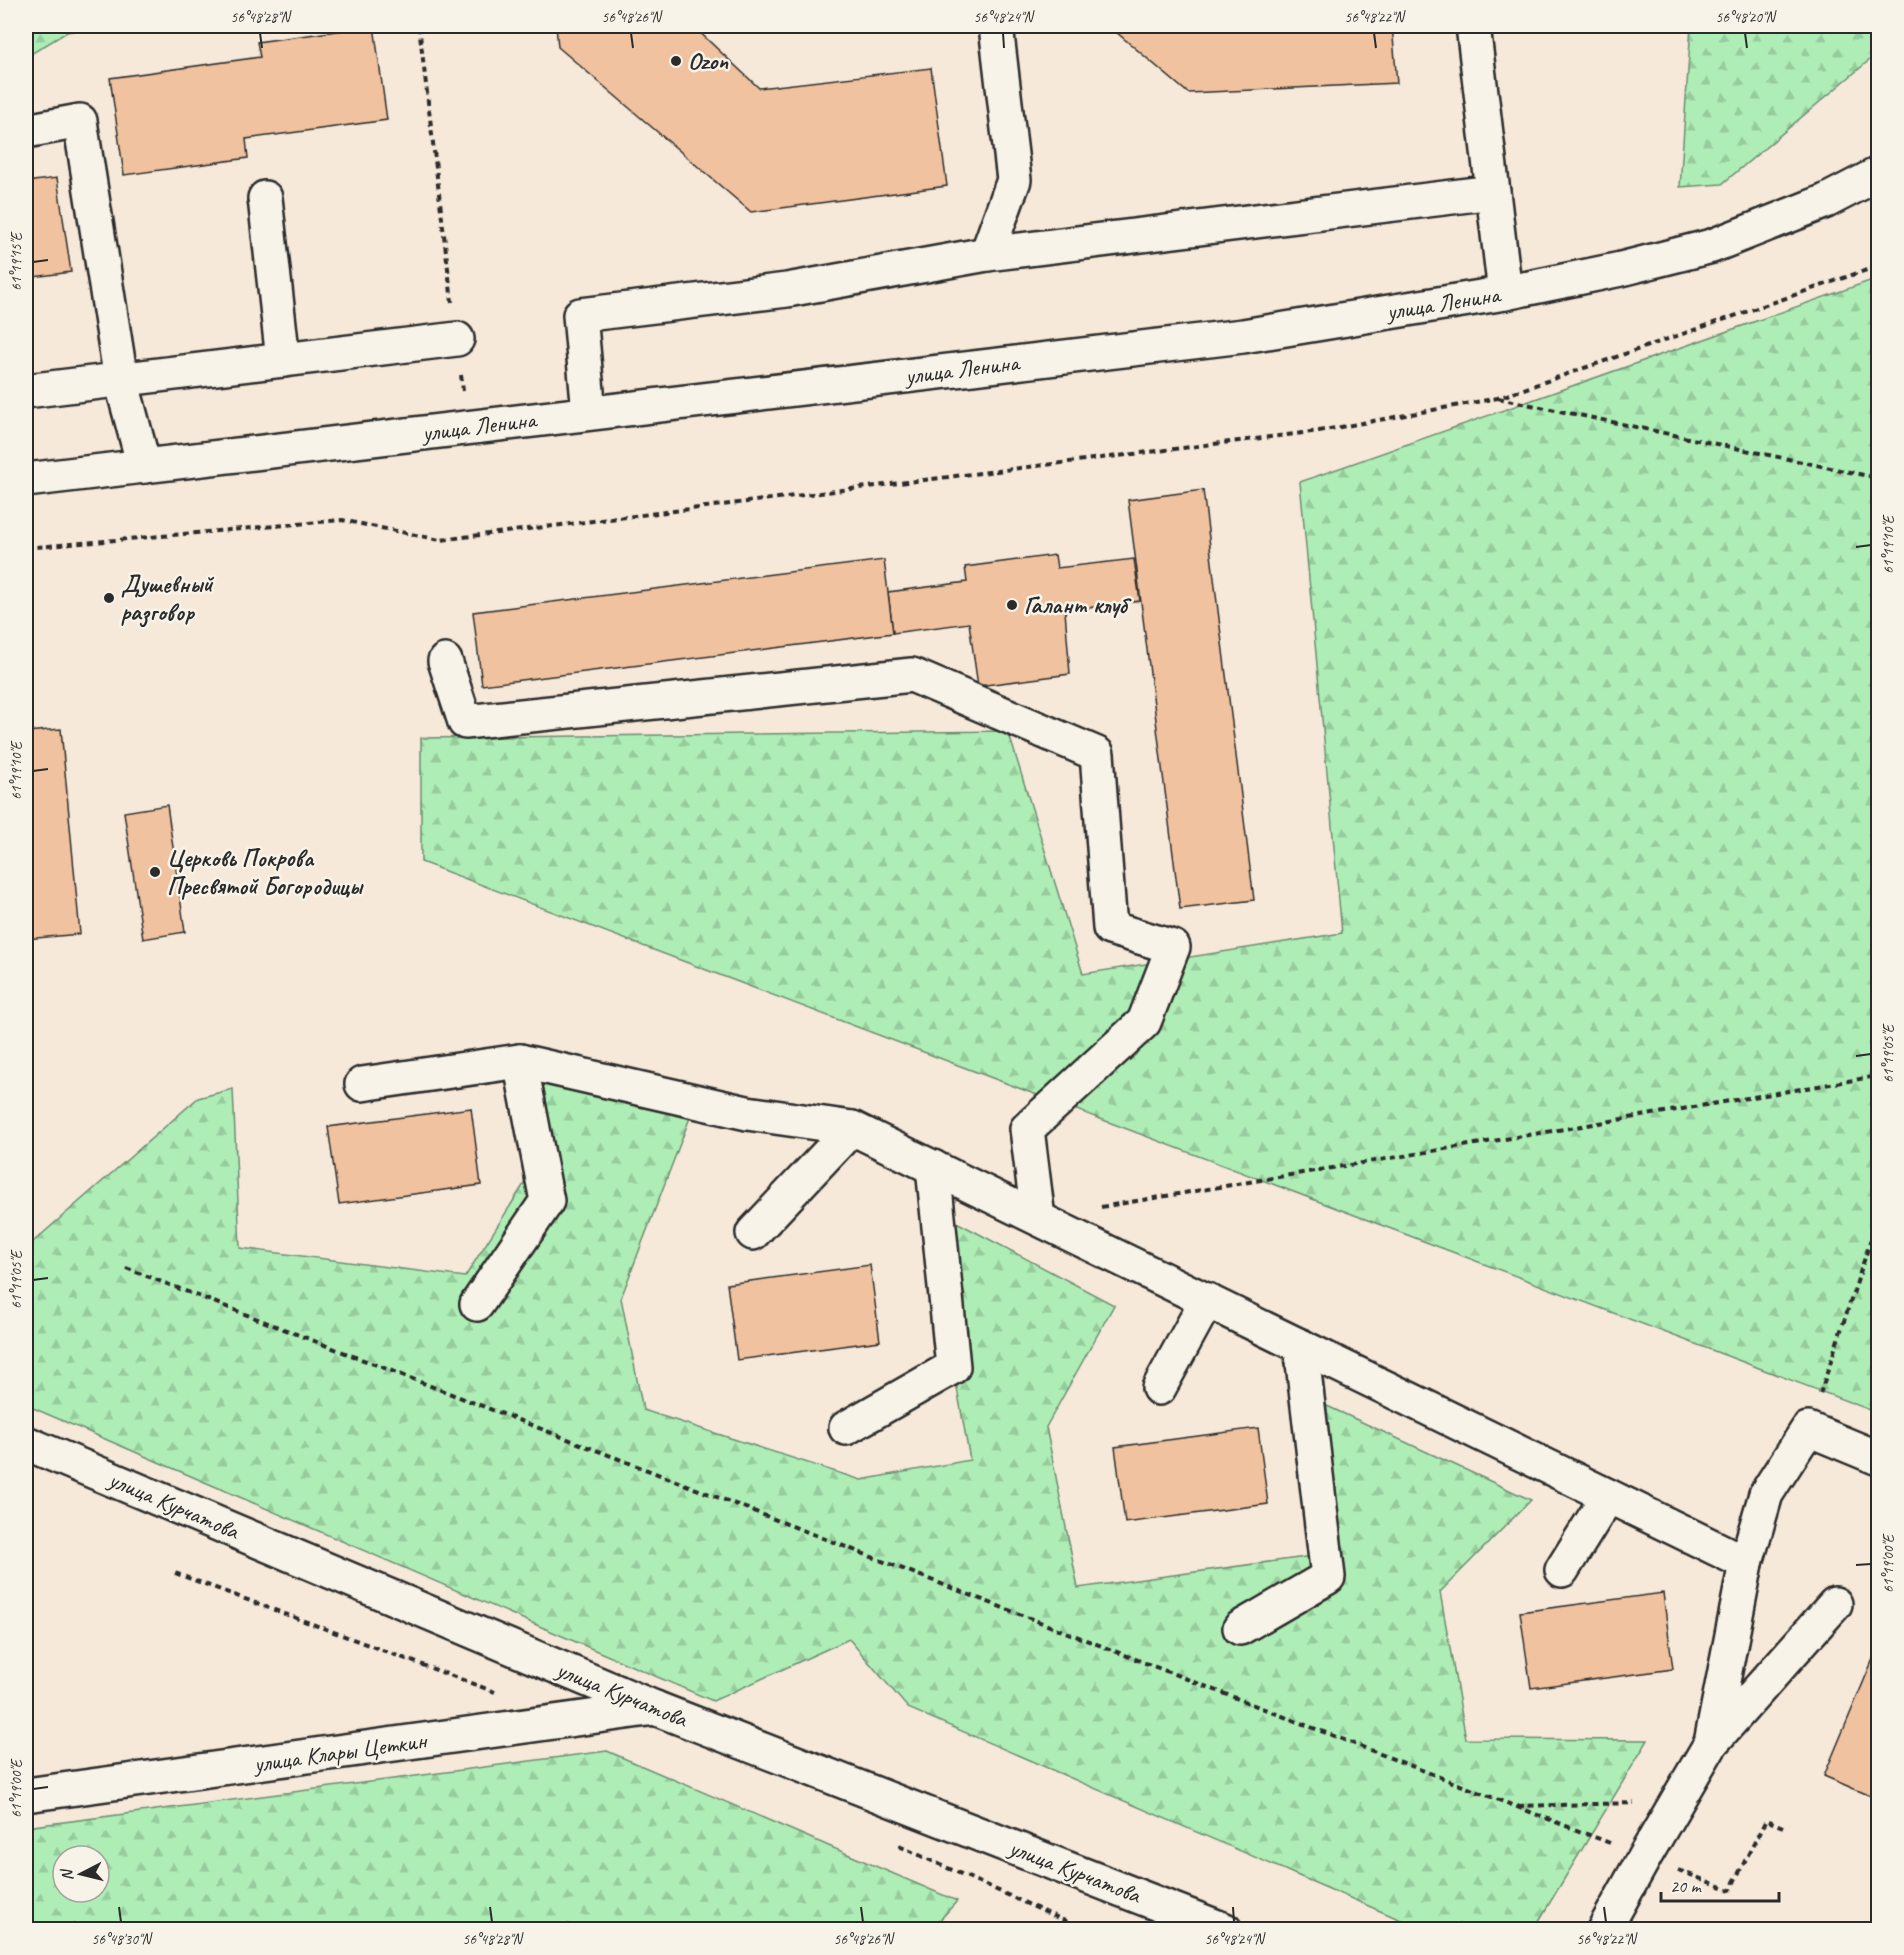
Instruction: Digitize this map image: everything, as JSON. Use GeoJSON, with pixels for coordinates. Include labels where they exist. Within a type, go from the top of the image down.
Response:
{"type":"FeatureCollection","features":[{"type":"Feature","properties":{"kind":"main road"},"geometry":{"type":"LineString","coordinates":[[987,254],[1014,180],[996,26]]}},
{"type":"Feature","properties":{"kind":"main road"},"geometry":{"type":"LineString","coordinates":[[1473,26],[1505,293]]}},
{"type":"Feature","properties":{"kind":"main road"},"geometry":{"type":"LineString","coordinates":[[26,131],[80,121],[121,380],[144,466]]}},
{"type":"Feature","properties":{"kind":"main road","name":"улица Ленина"},"geometry":{"type":"LineString","coordinates":[[26,480],[1243,336],[1505,293],[1621,269],[1712,246],[1826,201],[1878,174]]}},
{"type":"Feature","properties":{"kind":"main road"},"geometry":{"type":"LineString","coordinates":[[589,413],[580,315],[787,290],[987,254],[1493,192]]}},
{"type":"Feature","properties":{"kind":"main road"},"geometry":{"type":"LineString","coordinates":[[265,198],[283,360]]}},
{"type":"Feature","properties":{"kind":"main road"},"geometry":{"type":"LineString","coordinates":[[26,391],[457,339]]}},
{"type":"Feature","properties":{"kind":"main road"},"geometry":{"type":"LineString","coordinates":[[445,661],[465,722],[912,675],[1097,754],[1110,928],[1173,947],[1144,1022],[1027,1129],[1038,1218]]}},
{"type":"Feature","properties":{"kind":"main road"},"geometry":{"type":"LineString","coordinates":[[362,1084],[520,1061],[747,1113],[852,1128],[1746,1563]]}},
{"type":"Feature","properties":{"kind":"main road"},"geometry":{"type":"LineString","coordinates":[[477,1304],[547,1201],[520,1061]]}},
{"type":"Feature","properties":{"kind":"main road"},"geometry":{"type":"LineString","coordinates":[[753,1233],[852,1128]]}},
{"type":"Feature","properties":{"kind":"main road"},"geometry":{"type":"LineString","coordinates":[[846,1428],[953,1368],[933,1167]]}},
{"type":"Feature","properties":{"kind":"main road"},"geometry":{"type":"LineString","coordinates":[[1159,1388],[1207,1300]]}},
{"type":"Feature","properties":{"kind":"main road"},"geometry":{"type":"LineString","coordinates":[[1240,1628],[1328,1577],[1300,1346]]}},
{"type":"Feature","properties":{"kind":"main road"},"geometry":{"type":"LineString","coordinates":[[1711,1743],[1746,1563],[1766,1494],[1808,1429],[1878,1458]]}},
{"type":"Feature","properties":{"kind":"main road","name":"улица Курчатова"},"geometry":{"type":"LineString","coordinates":[[26,1443],[655,1708],[1226,1929]]}},
{"type":"Feature","properties":{"kind":"main road"},"geometry":{"type":"LineString","coordinates":[[1562,1570],[1608,1496]]}},
{"type":"Feature","properties":{"kind":"main road"},"geometry":{"type":"LineString","coordinates":[[1604,1929],[1711,1743],[1836,1604]]}},
{"type":"Feature","properties":{"kind":"main road","name":"улица Клары Цеткин"},"geometry":{"type":"LineString","coordinates":[[26,1795],[655,1708]]}},
{"type":"Feature","properties":{"kind":"path"},"geometry":{"type":"LineString","coordinates":[[419,26],[467,428]]}},
{"type":"Feature","properties":{"kind":"path"},"geometry":{"type":"LineString","coordinates":[[26,548],[342,520],[440,540],[1319,431],[1498,398],[1878,266]]}},
{"type":"Feature","properties":{"kind":"path"},"geometry":{"type":"LineString","coordinates":[[1498,398],[1878,478]]}},
{"type":"Feature","properties":{"kind":"path"},"geometry":{"type":"LineString","coordinates":[[1096,1208],[1878,1076]]}},
{"type":"Feature","properties":{"kind":"path"},"geometry":{"type":"LineString","coordinates":[[1808,1429],[1878,1218]]}},
{"type":"Feature","properties":{"kind":"path"},"geometry":{"type":"LineString","coordinates":[[126,1268],[1730,1890],[1766,1820],[1783,1827]]}},
{"type":"Feature","properties":{"kind":"path"},"geometry":{"type":"LineString","coordinates":[[1515,1806],[1677,1801]]}},
{"type":"Feature","properties":{"kind":"green space"},"geometry":{"type":"Polygon","coordinates":[[[26,26],[98,26],[67,32],[26,57],[26,26]]]}},
{"type":"Feature","properties":{"kind":"green space"},"geometry":{"type":"Polygon","coordinates":[[[1691,26],[1878,26],[1878,53],[1722,184],[1680,187],[1691,26]]]}},
{"type":"Feature","properties":{"kind":"green space"},"geometry":{"type":"Polygon","coordinates":[[[1878,278],[1878,1413],[421,862],[421,738],[1008,731],[1083,974],[1342,933],[1300,482],[1878,278]]]}},
{"type":"Feature","properties":{"kind":"green space"},"geometry":{"type":"Polygon","coordinates":[[[532,1049],[691,1115],[621,1298],[643,1410],[861,1480],[970,1460],[924,1205],[1114,1305],[1046,1427],[1078,1588],[1313,1556],[1314,1400],[1531,1500],[1440,1592],[1466,1739],[1648,1740],[1534,1929],[1422,1929],[908,1708],[849,1639],[713,1701],[26,1405],[26,1248],[198,1098],[233,1089],[240,1248],[465,1277],[524,1184],[532,1049]]]}},
{"type":"Feature","properties":{"kind":"green space"},"geometry":{"type":"Polygon","coordinates":[[[607,1751],[957,1901],[931,1930],[26,1929],[26,1827],[607,1751]]]}},
{"type":"Feature","properties":{"kind":"building"},"geometry":{"type":"Polygon","coordinates":[[[374,26],[387,120],[246,139],[248,158],[124,175],[110,78],[260,57],[257,42],[374,26]]]}},
{"type":"Feature","properties":{"kind":"building"},"geometry":{"type":"Polygon","coordinates":[[[556,26],[693,26],[759,88],[931,68],[947,186],[751,212],[558,47],[556,26]]]}},
{"type":"Feature","properties":{"kind":"building"},"geometry":{"type":"Polygon","coordinates":[[[1109,26],[1392,26],[1397,83],[1188,93],[1109,26]]]}},
{"type":"Feature","properties":{"kind":"building"},"geometry":{"type":"Polygon","coordinates":[[[57,178],[71,272],[26,278],[26,182],[57,178]]]}},
{"type":"Feature","properties":{"kind":"building"},"geometry":{"type":"Polygon","coordinates":[[[1203,490],[1254,900],[1180,909],[1128,500],[1203,490]]]}},
{"type":"Feature","properties":{"kind":"building"},"geometry":{"type":"Polygon","coordinates":[[[1055,555],[1057,568],[1134,559],[1140,601],[1065,611],[1070,674],[978,686],[969,623],[893,633],[888,592],[967,582],[965,567],[1055,555]]]}},
{"type":"Feature","properties":{"kind":"building"},"geometry":{"type":"Polygon","coordinates":[[[884,560],[893,633],[482,685],[473,612],[884,560]]]}},
{"type":"Feature","properties":{"kind":"building"},"geometry":{"type":"Polygon","coordinates":[[[61,729],[80,934],[26,939],[26,732],[61,729]]]}},
{"type":"Feature","properties":{"kind":"building","name":"Церковь Покрова Пресвятой Богородицы"},"geometry":{"type":"Polygon","coordinates":[[[167,805],[185,932],[143,939],[124,812],[167,805]]]}},
{"type":"Feature","properties":{"kind":"building"},"geometry":{"type":"Polygon","coordinates":[[[471,1108],[481,1185],[339,1204],[328,1127],[471,1108]]]}},
{"type":"Feature","properties":{"kind":"building"},"geometry":{"type":"Polygon","coordinates":[[[870,1265],[880,1341],[737,1360],[727,1284],[870,1265]]]}},
{"type":"Feature","properties":{"kind":"building"},"geometry":{"type":"Polygon","coordinates":[[[1258,1428],[1268,1504],[1125,1523],[1115,1447],[1258,1428]]]}},
{"type":"Feature","properties":{"kind":"building"},"geometry":{"type":"Polygon","coordinates":[[[1663,1593],[1673,1669],[1531,1688],[1520,1612],[1663,1593]]]}},
{"type":"Feature","properties":{"kind":"building"},"geometry":{"type":"Polygon","coordinates":[[[1878,1647],[1878,1799],[1824,1776],[1878,1647]]]}},
{"type":"Feature","properties":{"kind":"place","name":"Ozon"},"geometry":{"type":"Point","coordinates":[676,61]}},
{"type":"Feature","properties":{"kind":"place","name":"Душевный разговор"},"geometry":{"type":"Point","coordinates":[109,598]}},
{"type":"Feature","properties":{"kind":"place","name":"Галант клуб"},"geometry":{"type":"Point","coordinates":[1012,605]}},
{"type":"Feature","properties":{"kind":"place","name":"Церковь Покрова Пресвятой Богородицы"},"geometry":{"type":"Point","coordinates":[155,872]}}]}
